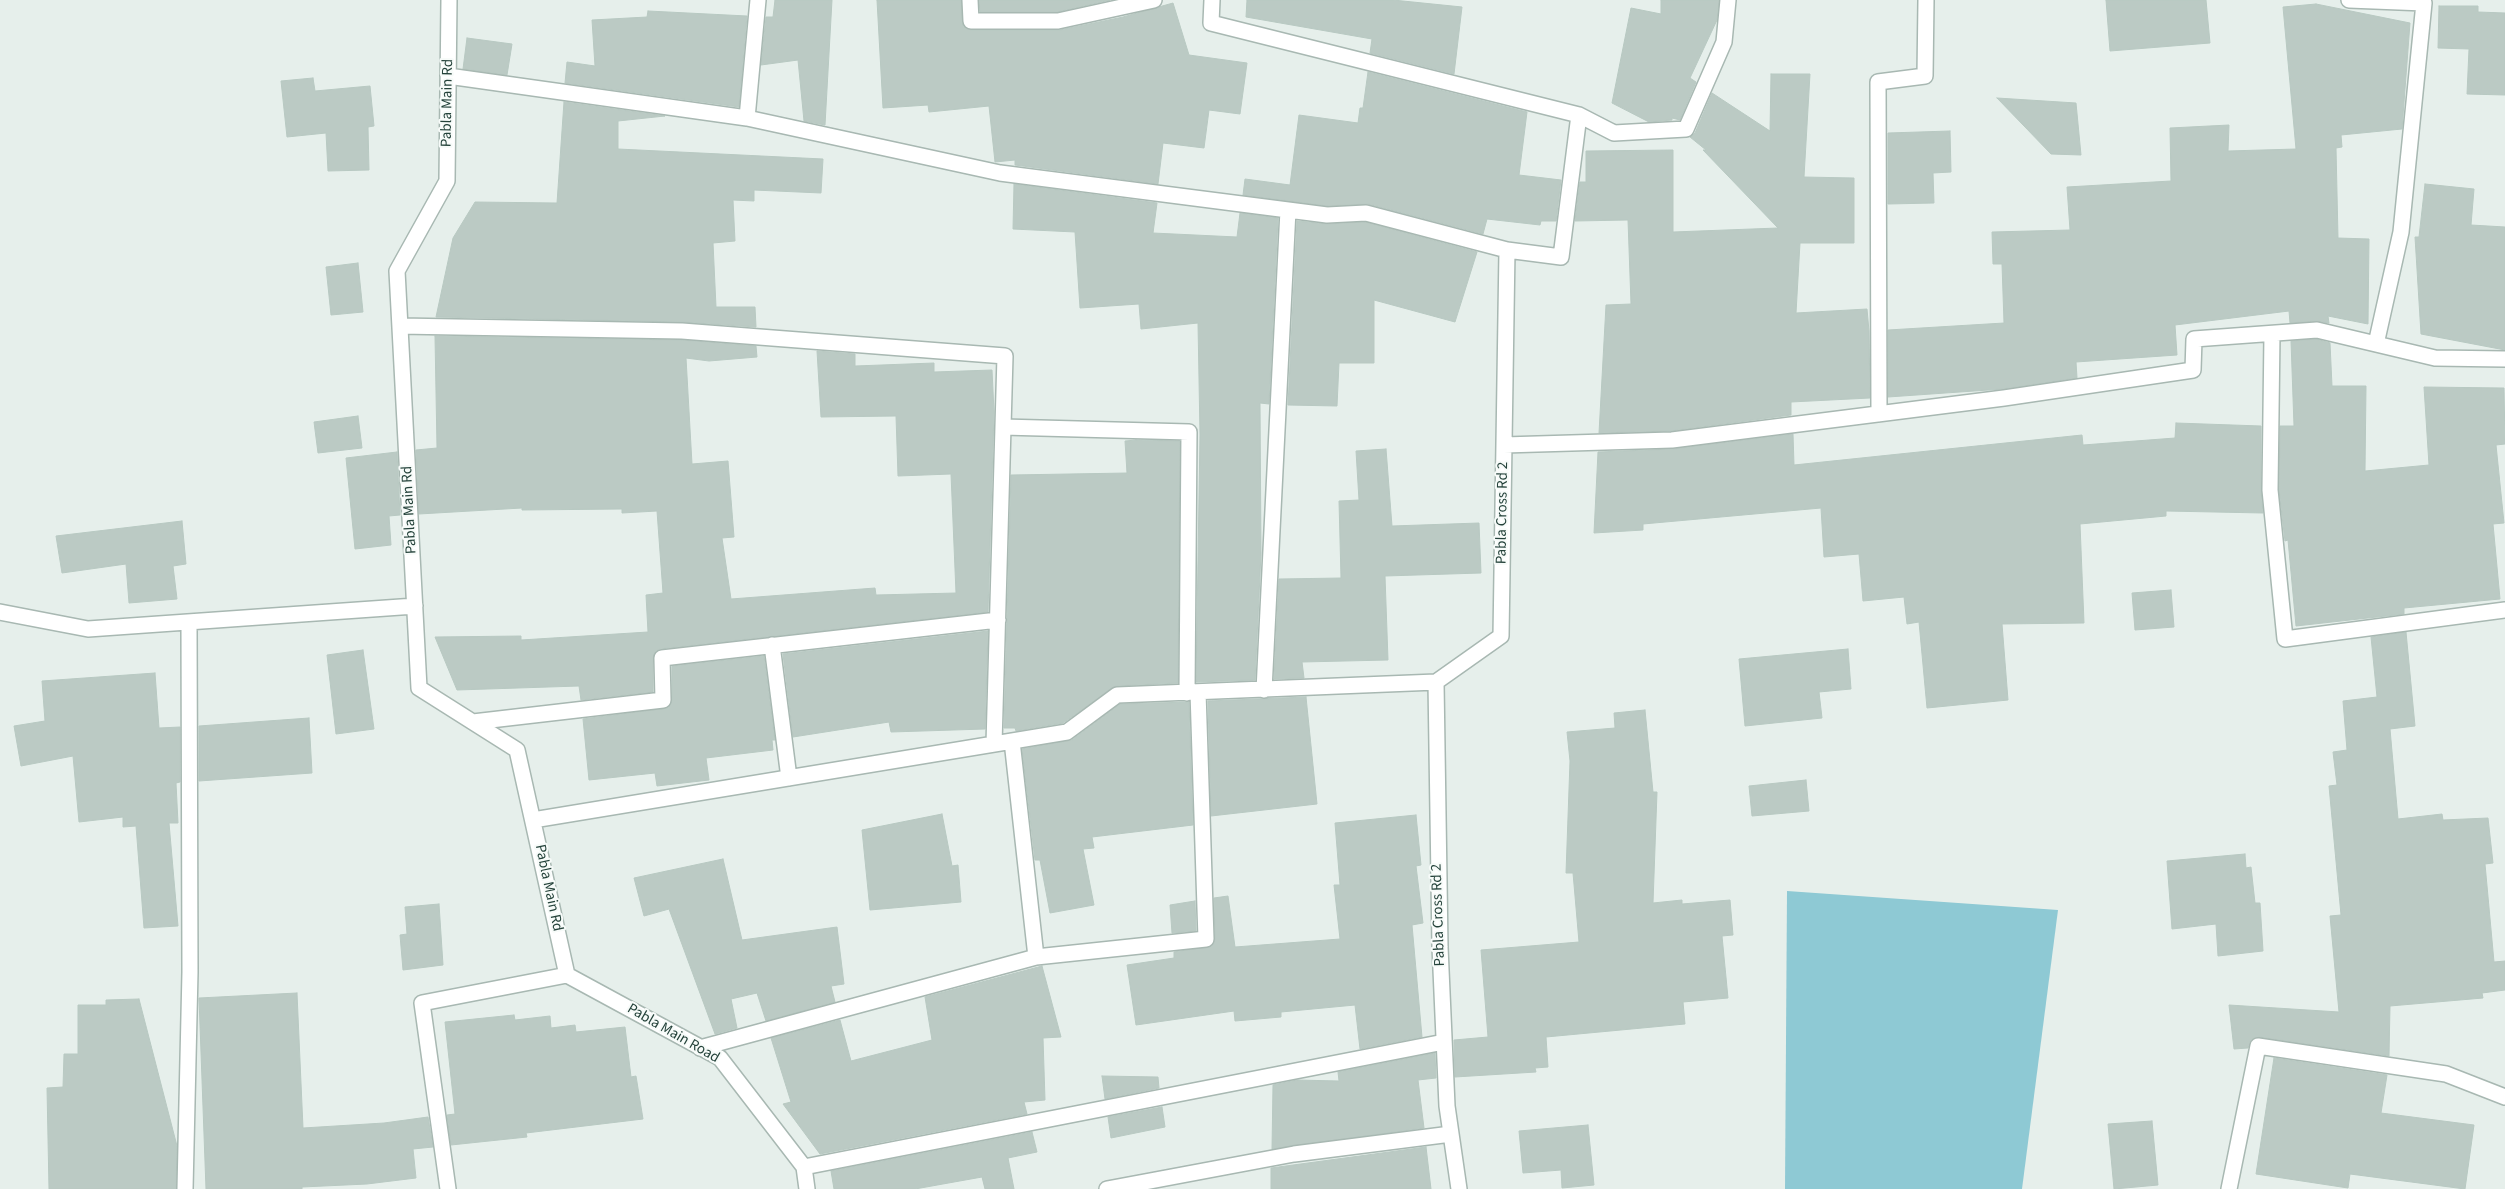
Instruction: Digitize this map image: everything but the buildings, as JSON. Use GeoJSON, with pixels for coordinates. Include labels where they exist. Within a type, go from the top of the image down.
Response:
{"type":"FeatureCollection","features":[{"type":"Feature","properties":{"kind":"street","name":"Pabla Main Rd"},"geometry":{"type":"LineString","coordinates":[[449,0],[447,181],[397,271],[420,688],[516,750],[568,975]]}},
{"type":"Feature","properties":{"kind":"street"},"geometry":{"type":"LineString","coordinates":[[746,118],[758,0]]}},
{"type":"Feature","properties":{"kind":"street"},"geometry":{"type":"LineString","coordinates":[[970,0],[971,21],[1058,21],[1154,0]]}},
{"type":"Feature","properties":{"kind":"street"},"geometry":{"type":"LineString","coordinates":[[1212,0],[1211,23],[1579,115],[1614,133],[1686,129],[1724,42],[1728,0]]}},
{"type":"Feature","properties":{"kind":"street"},"geometry":{"type":"LineString","coordinates":[[1879,414],[1878,82],[1925,76],[1926,0]]}},
{"type":"Feature","properties":{"kind":"street"},"geometry":{"type":"LineString","coordinates":[[2349,0],[2424,3],[2401,232],[2376,344]]}},
{"type":"Feature","properties":{"kind":"street"},"geometry":{"type":"LineString","coordinates":[[448,76],[746,118],[1000,173],[1327,215],[1366,214],[1507,250],[1561,256],[1579,115]]}},
{"type":"Feature","properties":{"kind":"street"},"geometry":{"type":"LineString","coordinates":[[1264,690],[1288,210]]}},
{"type":"Feature","properties":{"kind":"street","name":"Pabla Cross Rd 2"},"geometry":{"type":"LineString","coordinates":[[1459,1189],[1447,1106],[1444,1042],[1438,861],[1436,682],[1501,636],[1507,250]]}},
{"type":"Feature","properties":{"kind":"street"},"geometry":{"type":"LineString","coordinates":[[400,326],[682,331],[1005,356],[994,744]]}},
{"type":"Feature","properties":{"kind":"street"},"geometry":{"type":"LineString","coordinates":[[1504,445],[1672,440],[1879,414],[2193,370],[2194,339],[2317,330],[2435,358],[2505,359]]}},
{"type":"Feature","properties":{"kind":"street"},"geometry":{"type":"LineString","coordinates":[[2272,334],[2270,490],[2285,639],[2505,610]]}},
{"type":"Feature","properties":{"kind":"street"},"geometry":{"type":"LineString","coordinates":[[700,1048],[1036,957],[1206,939],[1193,692],[1189,432],[1003,427]]}},
{"type":"Feature","properties":{"kind":"street"},"geometry":{"type":"LineString","coordinates":[[0,612],[88,629],[415,606]]}},
{"type":"Feature","properties":{"kind":"street"},"geometry":{"type":"LineString","coordinates":[[473,722],[662,700],[662,658],[998,620]]}},
{"type":"Feature","properties":{"kind":"street"},"geometry":{"type":"LineString","coordinates":[[185,1189],[190,972],[189,622]]}},
{"type":"Feature","properties":{"kind":"street"},"geometry":{"type":"LineString","coordinates":[[772,645],[789,778]]}},
{"type":"Feature","properties":{"kind":"street"},"geometry":{"type":"LineString","coordinates":[[533,820],[1066,732],[1117,695],[1436,682]]}},
{"type":"Feature","properties":{"kind":"street"},"geometry":{"type":"LineString","coordinates":[[1012,741],[1036,957]]}},
{"type":"Feature","properties":{"kind":"street"},"geometry":{"type":"LineString","coordinates":[[448,1189],[422,1003],[568,975]]}},
{"type":"Feature","properties":{"kind":"street","name":"Pabla Main Road"},"geometry":{"type":"LineString","coordinates":[[568,975],[720,1058],[804,1166]]}},
{"type":"Feature","properties":{"kind":"street"},"geometry":{"type":"LineString","coordinates":[[807,1189],[804,1166],[1444,1042]]}},
{"type":"Feature","properties":{"kind":"street"},"geometry":{"type":"LineString","coordinates":[[2229,1189],[2258,1046],[2446,1074],[2505,1097]]}},
{"type":"Feature","properties":{"kind":"street"},"geometry":{"type":"LineString","coordinates":[[1107,1189],[1294,1154],[1451,1134]]}},
{"type":"Feature","properties":{"kind":"water"},"geometry":{"type":"Polygon","coordinates":[[[1787,891],[2058,910],[2022,1189],[1785,1189],[1787,891]]]}}]}
